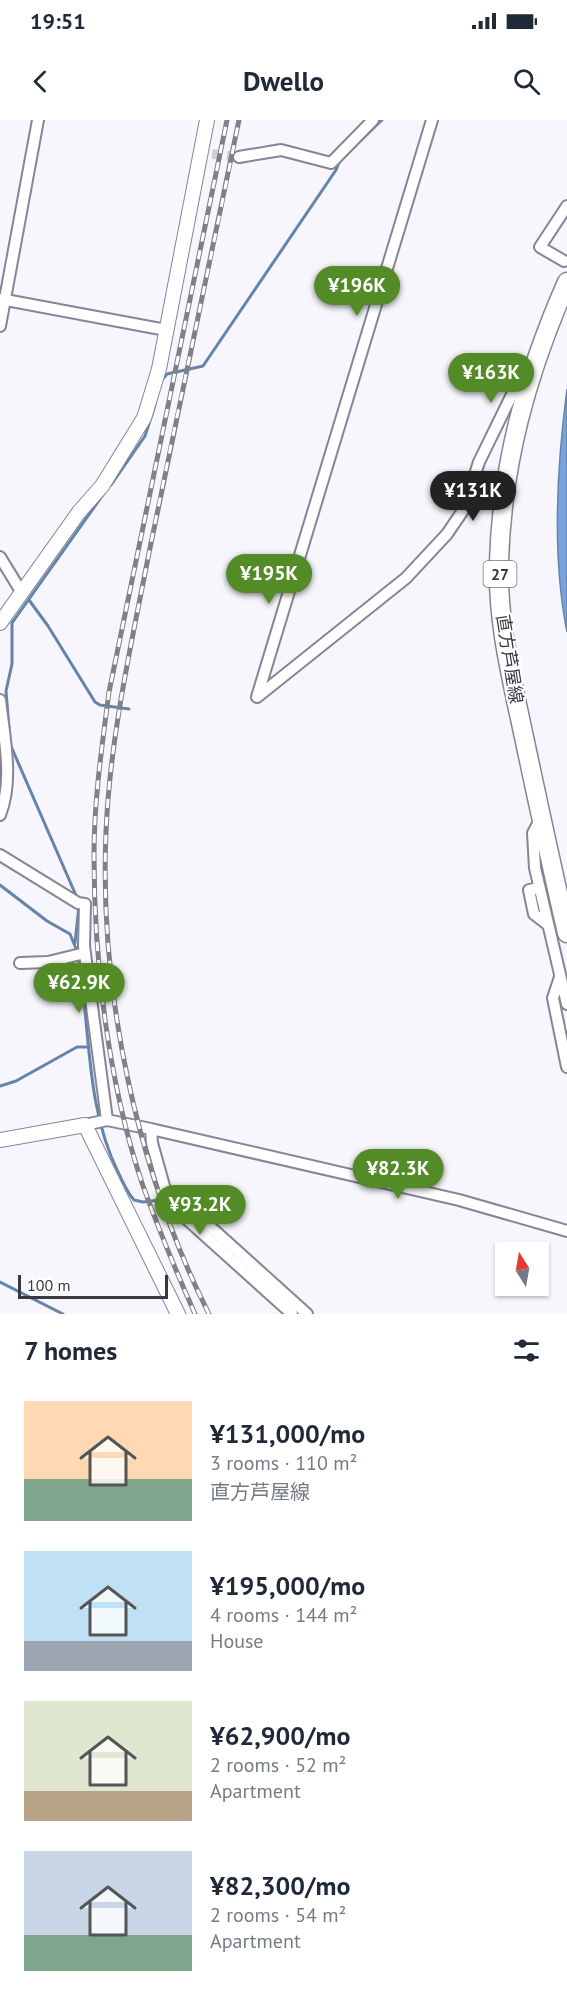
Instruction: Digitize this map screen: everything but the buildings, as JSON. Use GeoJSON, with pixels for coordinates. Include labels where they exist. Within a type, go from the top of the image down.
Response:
{"type":"FeatureCollection","features":[{"type":"Feature","properties":{"kind":"main road","name":"直方芦屋線"},"geometry":{"type":"LineString","coordinates":[[567,282],[531,372],[512,450],[499,564],[508,661],[567,933]]}},
{"type":"Feature","properties":{"kind":"street"},"geometry":{"type":"LineString","coordinates":[[0,326],[2,299],[38,120]]}},
{"type":"Feature","properties":{"kind":"street"},"geometry":{"type":"LineString","coordinates":[[0,623],[79,512],[102,486],[144,418],[159,369],[207,153],[207,120]]}},
{"type":"Feature","properties":{"kind":"street"},"geometry":{"type":"LineString","coordinates":[[239,157],[281,150],[331,163],[373,120]]}},
{"type":"Feature","properties":{"kind":"street"},"geometry":{"type":"LineString","coordinates":[[432,120],[257,697],[406,578],[447,534],[464,509],[478,462],[521,376],[531,372]]}},
{"type":"Feature","properties":{"kind":"street"},"geometry":{"type":"LineString","coordinates":[[564,261],[540,247],[567,206]]}},
{"type":"Feature","properties":{"kind":"street"},"geometry":{"type":"LineString","coordinates":[[2,299],[166,330]]}},
{"type":"Feature","properties":{"kind":"street"},"geometry":{"type":"LineString","coordinates":[[0,557],[22,593]]}},
{"type":"Feature","properties":{"kind":"street"},"geometry":{"type":"LineString","coordinates":[[0,700],[7,798],[0,815]]}},
{"type":"Feature","properties":{"kind":"street"},"geometry":{"type":"LineString","coordinates":[[541,818],[533,833],[534,868],[567,1004]]}},
{"type":"Feature","properties":{"kind":"street"},"geometry":{"type":"LineString","coordinates":[[0,855],[78,903],[85,904],[85,953],[97,1123],[178,1314]]}},
{"type":"Feature","properties":{"kind":"street"},"geometry":{"type":"LineString","coordinates":[[20,963],[48,962],[85,953]]}},
{"type":"Feature","properties":{"kind":"street"},"geometry":{"type":"LineString","coordinates":[[560,977],[553,998],[567,1066]]}},
{"type":"Feature","properties":{"kind":"street"},"geometry":{"type":"LineString","coordinates":[[0,1140],[97,1123],[151,1129],[459,1200],[567,1231]]}},
{"type":"Feature","properties":{"kind":"street"},"geometry":{"type":"LineString","coordinates":[[151,1129],[152,1143],[166,1193],[174,1194],[308,1314]]}},
{"type":"Feature","properties":{"kind":"street"},"geometry":{"type":"LineString","coordinates":[[171,1204],[292,1314]]}},
{"type":"Feature","properties":{"kind":"water"},"geometry":{"type":"Polygon","coordinates":[[[567,389],[567,632],[559,573],[558,511],[567,389]]]}},
{"type":"Feature","properties":{"kind":"waterway"},"geometry":{"type":"LineString","coordinates":[[358,143],[382,120]]}},
{"type":"Feature","properties":{"kind":"waterway"},"geometry":{"type":"LineString","coordinates":[[161,381],[167,374],[203,366],[336,170],[340,160]]}},
{"type":"Feature","properties":{"kind":"waterway"},"geometry":{"type":"LineString","coordinates":[[111,485],[145,436],[155,405]]}},
{"type":"Feature","properties":{"kind":"waterway"},"geometry":{"type":"LineString","coordinates":[[9,728],[6,691],[12,664],[12,623],[105,492]]}},
{"type":"Feature","properties":{"kind":"waterway"},"geometry":{"type":"LineString","coordinates":[[29,600],[48,626],[95,702],[100,705],[129,709]]}},
{"type":"Feature","properties":{"kind":"waterway"},"geometry":{"type":"LineString","coordinates":[[10,744],[78,900]]}},
{"type":"Feature","properties":{"kind":"waterway"},"geometry":{"type":"LineString","coordinates":[[0,763],[0,793]]}},
{"type":"Feature","properties":{"kind":"waterway"},"geometry":{"type":"LineString","coordinates":[[0,885],[47,921],[70,934],[77,951]]}},
{"type":"Feature","properties":{"kind":"waterway"},"geometry":{"type":"LineString","coordinates":[[75,943],[79,906]]}},
{"type":"Feature","properties":{"kind":"waterway"},"geometry":{"type":"LineString","coordinates":[[78,957],[94,1094],[107,1146],[123,1183],[134,1200],[143,1202],[168,1199],[171,1201]]}},
{"type":"Feature","properties":{"kind":"waterway"},"geometry":{"type":"LineString","coordinates":[[0,1086],[16,1081],[77,1047],[88,1047]]}},
{"type":"Feature","properties":{"kind":"waterway"},"geometry":{"type":"LineString","coordinates":[[0,1282],[63,1314]]}},
{"type":"Feature","properties":{"kind":"tunnel"},"geometry":{"type":"LineString","coordinates":[[212,154],[239,157]]}},
{"type":"Feature","properties":{"kind":"railway"},"geometry":{"type":"LineString","coordinates":[[195,1314],[142,1183],[120,1104],[100,979],[94,834],[109,692],[227,120]]}},
{"type":"Feature","properties":{"kind":"railway"},"geometry":{"type":"LineString","coordinates":[[209,1314],[184,1259],[162,1201],[143,1141],[128,1079],[109,955],[105,893],[106,832],[112,761],[129,657],[239,120]]}}]}
